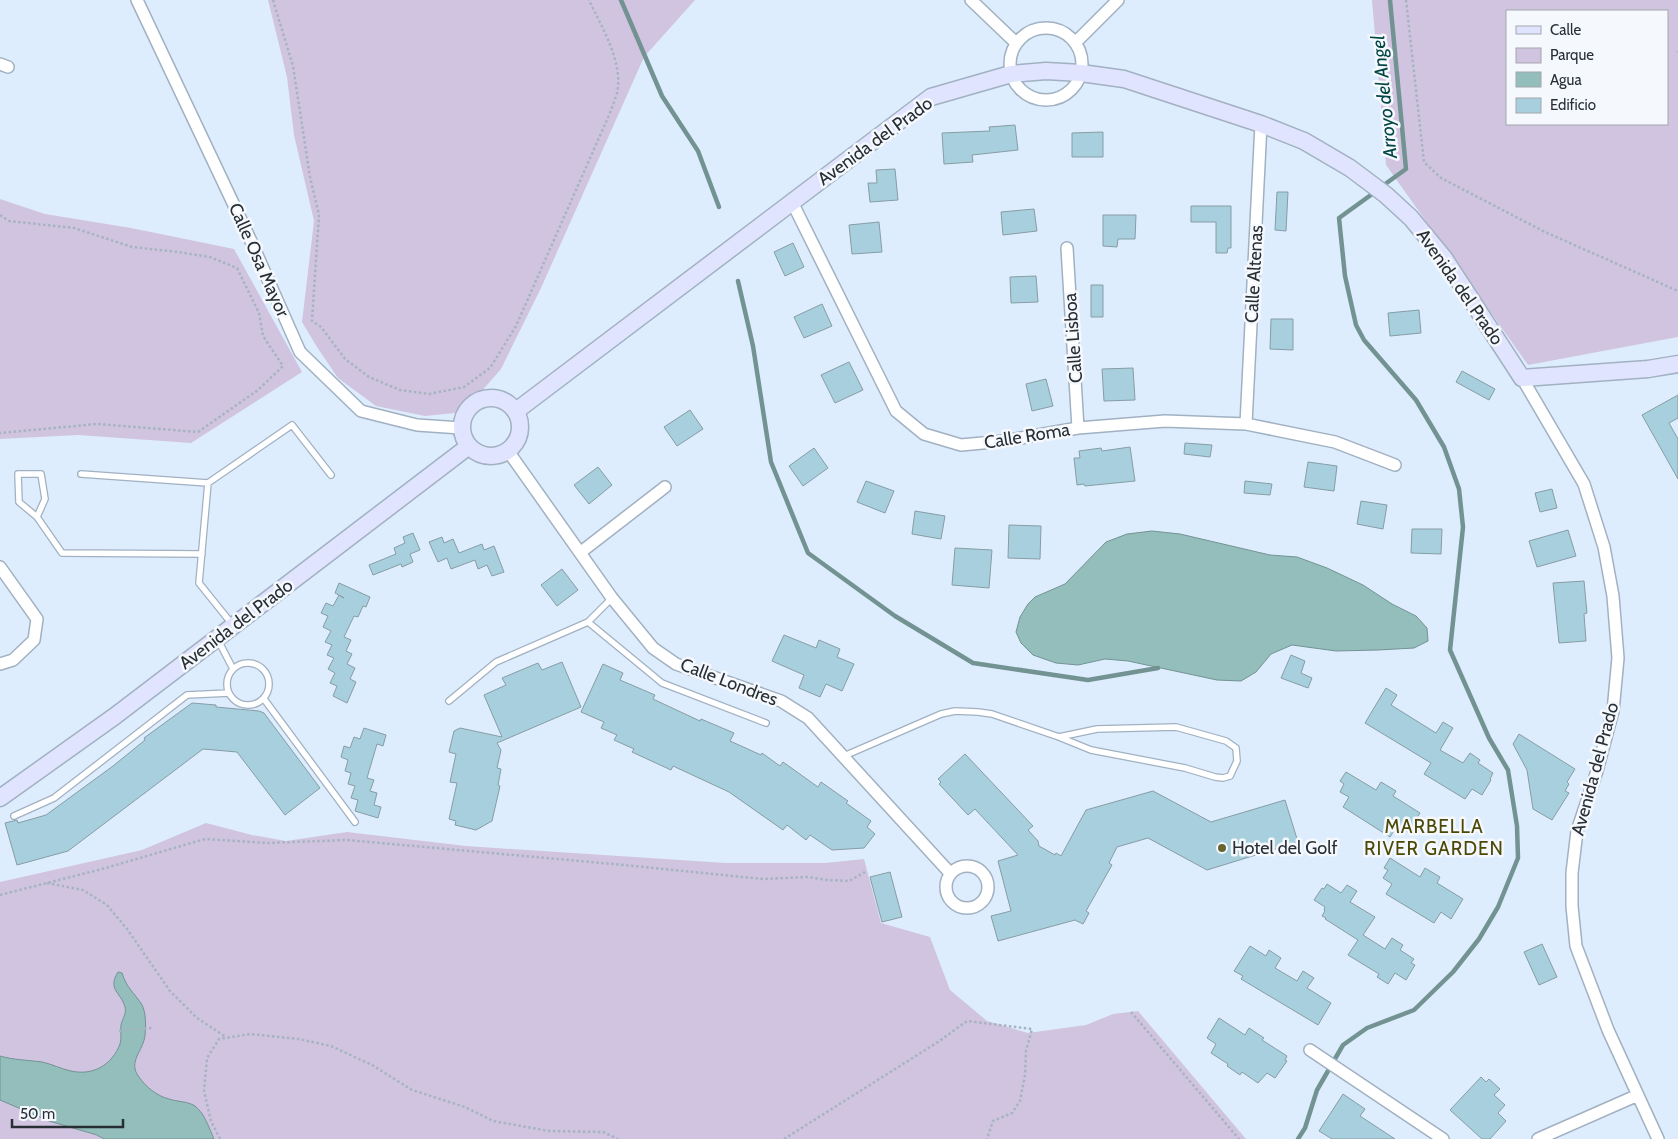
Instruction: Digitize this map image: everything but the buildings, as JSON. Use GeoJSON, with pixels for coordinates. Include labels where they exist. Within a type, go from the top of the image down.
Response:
{"type":"FeatureCollection","features":[{"type":"Feature","properties":{"kind":"street","name":"Calle Osa Mayor"},"geometry":{"type":"LineString","coordinates":[[137,0],[250,239],[300,352],[361,411],[417,425],[462,428]]}},
{"type":"Feature","properties":{"kind":"street"},"geometry":{"type":"LineString","coordinates":[[971,0],[1016,43]]}},
{"type":"Feature","properties":{"kind":"street"},"geometry":{"type":"LineString","coordinates":[[1075,43],[1118,0]]}},
{"type":"Feature","properties":{"kind":"street"},"geometry":{"type":"LineString","coordinates":[[1045,28],[1067,35],[1075,43],[1080,52],[1081,72],[1076,83],[1068,92],[1058,98],[1047,100],[1035,98],[1024,93],[1016,84],[1011,74],[1010,63],[1016,43],[1024,35],[1034,30],[1045,28]]}},
{"type":"Feature","properties":{"kind":"street","name":"Avenida del Prado"},"geometry":{"type":"LineString","coordinates":[[516,411],[932,97],[1011,74],[1046,71],[1081,72],[1124,80],[1262,124],[1304,141],[1350,168],[1386,195],[1411,218],[1444,258],[1522,378],[1584,484],[1604,547],[1613,596],[1618,658],[1613,711],[1597,770],[1577,831],[1572,873],[1572,906],[1576,946],[1608,1030],[1658,1139]]}},
{"type":"Feature","properties":{"kind":"street","name":"Calle Altenas"},"geometry":{"type":"LineString","coordinates":[[1246,424],[1262,124]]}},
{"type":"Feature","properties":{"kind":"street","name":"Calle Roma"},"geometry":{"type":"LineString","coordinates":[[792,202],[896,411],[924,434],[961,445],[1004,441],[1078,428],[1165,421],[1246,424],[1334,442],[1395,466]]}},
{"type":"Feature","properties":{"kind":"street","name":"Calle Lisboa"},"geometry":{"type":"LineString","coordinates":[[1067,248],[1078,428]]}},
{"type":"Feature","properties":{"kind":"street"},"geometry":{"type":"LineString","coordinates":[[1522,378],[1648,369],[1678,364]]}},
{"type":"Feature","properties":{"kind":"street"},"geometry":{"type":"LineString","coordinates":[[495,398],[507,402],[516,411],[519,418],[520,432],[518,440],[508,451],[495,456],[480,455],[469,446],[464,438],[462,428],[464,416],[471,405],[482,399],[495,398]]}},
{"type":"Feature","properties":{"kind":"street","name":"Avenida del Prado"},"geometry":{"type":"LineString","coordinates":[[0,798],[115,716],[469,446]]}},
{"type":"Feature","properties":{"kind":"street","name":"Calle Londres"},"geometry":{"type":"LineString","coordinates":[[508,451],[612,598],[653,648],[676,664],[781,701],[808,718],[950,873]]}},
{"type":"Feature","properties":{"kind":"street"},"geometry":{"type":"LineString","coordinates":[[581,552],[665,488]]}},
{"type":"Feature","properties":{"kind":"street"},"geometry":{"type":"LineString","coordinates":[[0,567],[37,619],[34,640],[13,660],[0,664]]}},
{"type":"Feature","properties":{"kind":"street"},"geometry":{"type":"LineString","coordinates":[[1310,1050],[1444,1139]]}},
{"type":"Feature","properties":{"kind":"street"},"geometry":{"type":"LineString","coordinates":[[1538,1139],[1638,1095]]}},
{"type":"Feature","properties":{"kind":"lane"},"geometry":{"type":"LineString","coordinates":[[81,474],[208,483],[292,425],[331,475]]}},
{"type":"Feature","properties":{"kind":"lane"},"geometry":{"type":"LineString","coordinates":[[37,517],[45,499],[41,474],[18,474],[19,502],[37,517],[62,553],[202,554]]}},
{"type":"Feature","properties":{"kind":"lane"},"geometry":{"type":"LineString","coordinates":[[208,483],[200,583],[233,626]]}},
{"type":"Feature","properties":{"kind":"lane"},"geometry":{"type":"LineString","coordinates":[[449,700],[496,662],[588,622],[612,598]]}},
{"type":"Feature","properties":{"kind":"lane"},"geometry":{"type":"LineString","coordinates":[[588,622],[662,684],[766,723]]}},
{"type":"Feature","properties":{"kind":"lane"},"geometry":{"type":"LineString","coordinates":[[217,638],[233,669]]}},
{"type":"Feature","properties":{"kind":"lane"},"geometry":{"type":"LineString","coordinates":[[245,663],[258,665],[267,674],[269,687],[264,699],[255,704],[245,705],[235,701],[229,693],[227,684],[233,669],[245,663]]}},
{"type":"Feature","properties":{"kind":"lane"},"geometry":{"type":"LineString","coordinates":[[14,816],[54,798],[188,695],[229,693]]}},
{"type":"Feature","properties":{"kind":"lane"},"geometry":{"type":"LineString","coordinates":[[264,699],[355,822]]}},
{"type":"Feature","properties":{"kind":"lane"},"geometry":{"type":"LineString","coordinates":[[844,756],[926,720],[955,711],[992,714],[1091,750],[1176,766],[1223,778],[1230,776],[1237,761],[1236,748],[1226,741],[1176,727],[1097,729],[1059,737]]}},
{"type":"Feature","properties":{"kind":"path"},"geometry":{"type":"LineString","coordinates":[[273,0],[293,66],[310,177],[319,215],[312,321],[321,327],[346,359],[369,377],[400,390],[429,394],[464,387],[490,368],[516,326],[606,122],[617,92],[618,71],[608,41],[589,0]]}},
{"type":"Feature","properties":{"kind":"path"},"geometry":{"type":"LineString","coordinates":[[1406,0],[1424,162],[1441,178],[1545,232],[1678,291]]}},
{"type":"Feature","properties":{"kind":"path"},"geometry":{"type":"LineString","coordinates":[[0,215],[10,221],[74,228],[132,248],[210,257],[237,268],[259,313],[263,336],[283,366],[258,390],[198,432],[97,424],[0,433]]}},
{"type":"Feature","properties":{"kind":"path"},"geometry":{"type":"LineString","coordinates":[[0,895],[102,869],[206,839],[267,843],[347,840],[762,879],[808,877],[849,881],[865,872]]}},
{"type":"Feature","properties":{"kind":"path"},"geometry":{"type":"LineString","coordinates":[[45,883],[83,890],[107,905],[127,929],[170,990],[197,1018],[228,1038]]}},
{"type":"Feature","properties":{"kind":"path"},"geometry":{"type":"LineString","coordinates":[[1131,1012],[1239,1139]]}},
{"type":"Feature","properties":{"kind":"path"},"geometry":{"type":"LineString","coordinates":[[784,1139],[938,1042],[967,1021],[1032,1029],[1026,1051],[1025,1075],[1020,1101],[1012,1113],[993,1121],[987,1139]]}},
{"type":"Feature","properties":{"kind":"path"},"geometry":{"type":"LineString","coordinates":[[119,1031],[152,1028]]}},
{"type":"Feature","properties":{"kind":"path"},"geometry":{"type":"LineString","coordinates":[[220,1139],[211,1121],[204,1091],[207,1058],[219,1039],[250,1034],[299,1039],[331,1046],[372,1066],[412,1090],[465,1107],[493,1121],[549,1131],[602,1132],[618,1139]]}},
{"type":"Feature","properties":{"kind":"green space"},"geometry":{"type":"Polygon","coordinates":[[[268,0],[695,0],[644,57],[541,288],[501,369],[480,393],[455,413],[425,416],[376,406],[338,378],[302,322],[314,221],[294,135],[287,77],[268,0]]]}},
{"type":"Feature","properties":{"kind":"green space"},"geometry":{"type":"Polygon","coordinates":[[[1372,0],[1678,0],[1678,337],[1528,365],[1386,165],[1372,0]]]}},
{"type":"Feature","properties":{"kind":"green space"},"geometry":{"type":"Polygon","coordinates":[[[0,199],[45,214],[131,228],[234,249],[302,372],[191,443],[78,435],[0,439],[0,199]]]}},
{"type":"Feature","properties":{"kind":"green space"},"geometry":{"type":"Polygon","coordinates":[[[206,823],[252,835],[286,841],[347,832],[466,846],[726,863],[825,863],[864,859],[881,923],[930,937],[950,990],[987,1021],[1028,1033],[1086,1025],[1113,1014],[1138,1011],[1246,1139],[0,1139],[0,882],[142,850],[206,823]]]}},
{"type":"Feature","properties":{"kind":"water"},"geometry":{"type":"Polygon","coordinates":[[[1152,531],[1180,534],[1270,555],[1297,557],[1327,568],[1363,585],[1392,604],[1416,616],[1427,628],[1428,641],[1414,648],[1378,650],[1336,651],[1292,645],[1271,654],[1256,672],[1241,681],[1217,680],[1128,661],[1105,659],[1078,665],[1056,663],[1033,655],[1021,643],[1016,632],[1020,617],[1035,597],[1065,584],[1106,542],[1127,534],[1152,531]]]}},
{"type":"Feature","properties":{"kind":"water"},"geometry":{"type":"Polygon","coordinates":[[[118,972],[122,973],[126,983],[142,1005],[144,1012],[145,1035],[135,1061],[136,1072],[152,1091],[165,1098],[195,1106],[204,1117],[214,1139],[104,1139],[97,1135],[49,1121],[0,1100],[0,1056],[42,1062],[79,1072],[94,1070],[112,1058],[120,1044],[121,1025],[125,1012],[123,1002],[114,987],[118,972]]]}},
{"type":"Feature","properties":{"kind":"waterway"},"geometry":{"type":"LineString","coordinates":[[621,0],[662,96],[698,151],[719,207]]}},
{"type":"Feature","properties":{"kind":"waterway","name":"Arroyo del Angel"},"geometry":{"type":"LineString","coordinates":[[1381,187],[1406,169],[1390,0]]}},
{"type":"Feature","properties":{"kind":"waterway"},"geometry":{"type":"LineString","coordinates":[[1298,1139],[1305,1128],[1317,1090],[1343,1045],[1367,1028],[1414,1010],[1453,972],[1479,939],[1498,907],[1518,858],[1517,826],[1508,770],[1489,738],[1450,650],[1463,527],[1459,489],[1444,447],[1416,400],[1364,340],[1356,325],[1345,276],[1339,218],[1375,192]]}},
{"type":"Feature","properties":{"kind":"waterway"},"geometry":{"type":"LineString","coordinates":[[738,281],[753,346],[771,462],[808,553],[895,616],[973,663],[1088,680],[1158,668]]}},
{"type":"Feature","properties":{"kind":"place","name":"Hotel del Golf"},"geometry":{"type":"Point","coordinates":[1222,848]}},
{"type":"Feature","properties":{"kind":"district","name":"MARBELLA RIVER GARDEN"},"geometry":{"type":"Point","coordinates":[1434,837]}}]}
